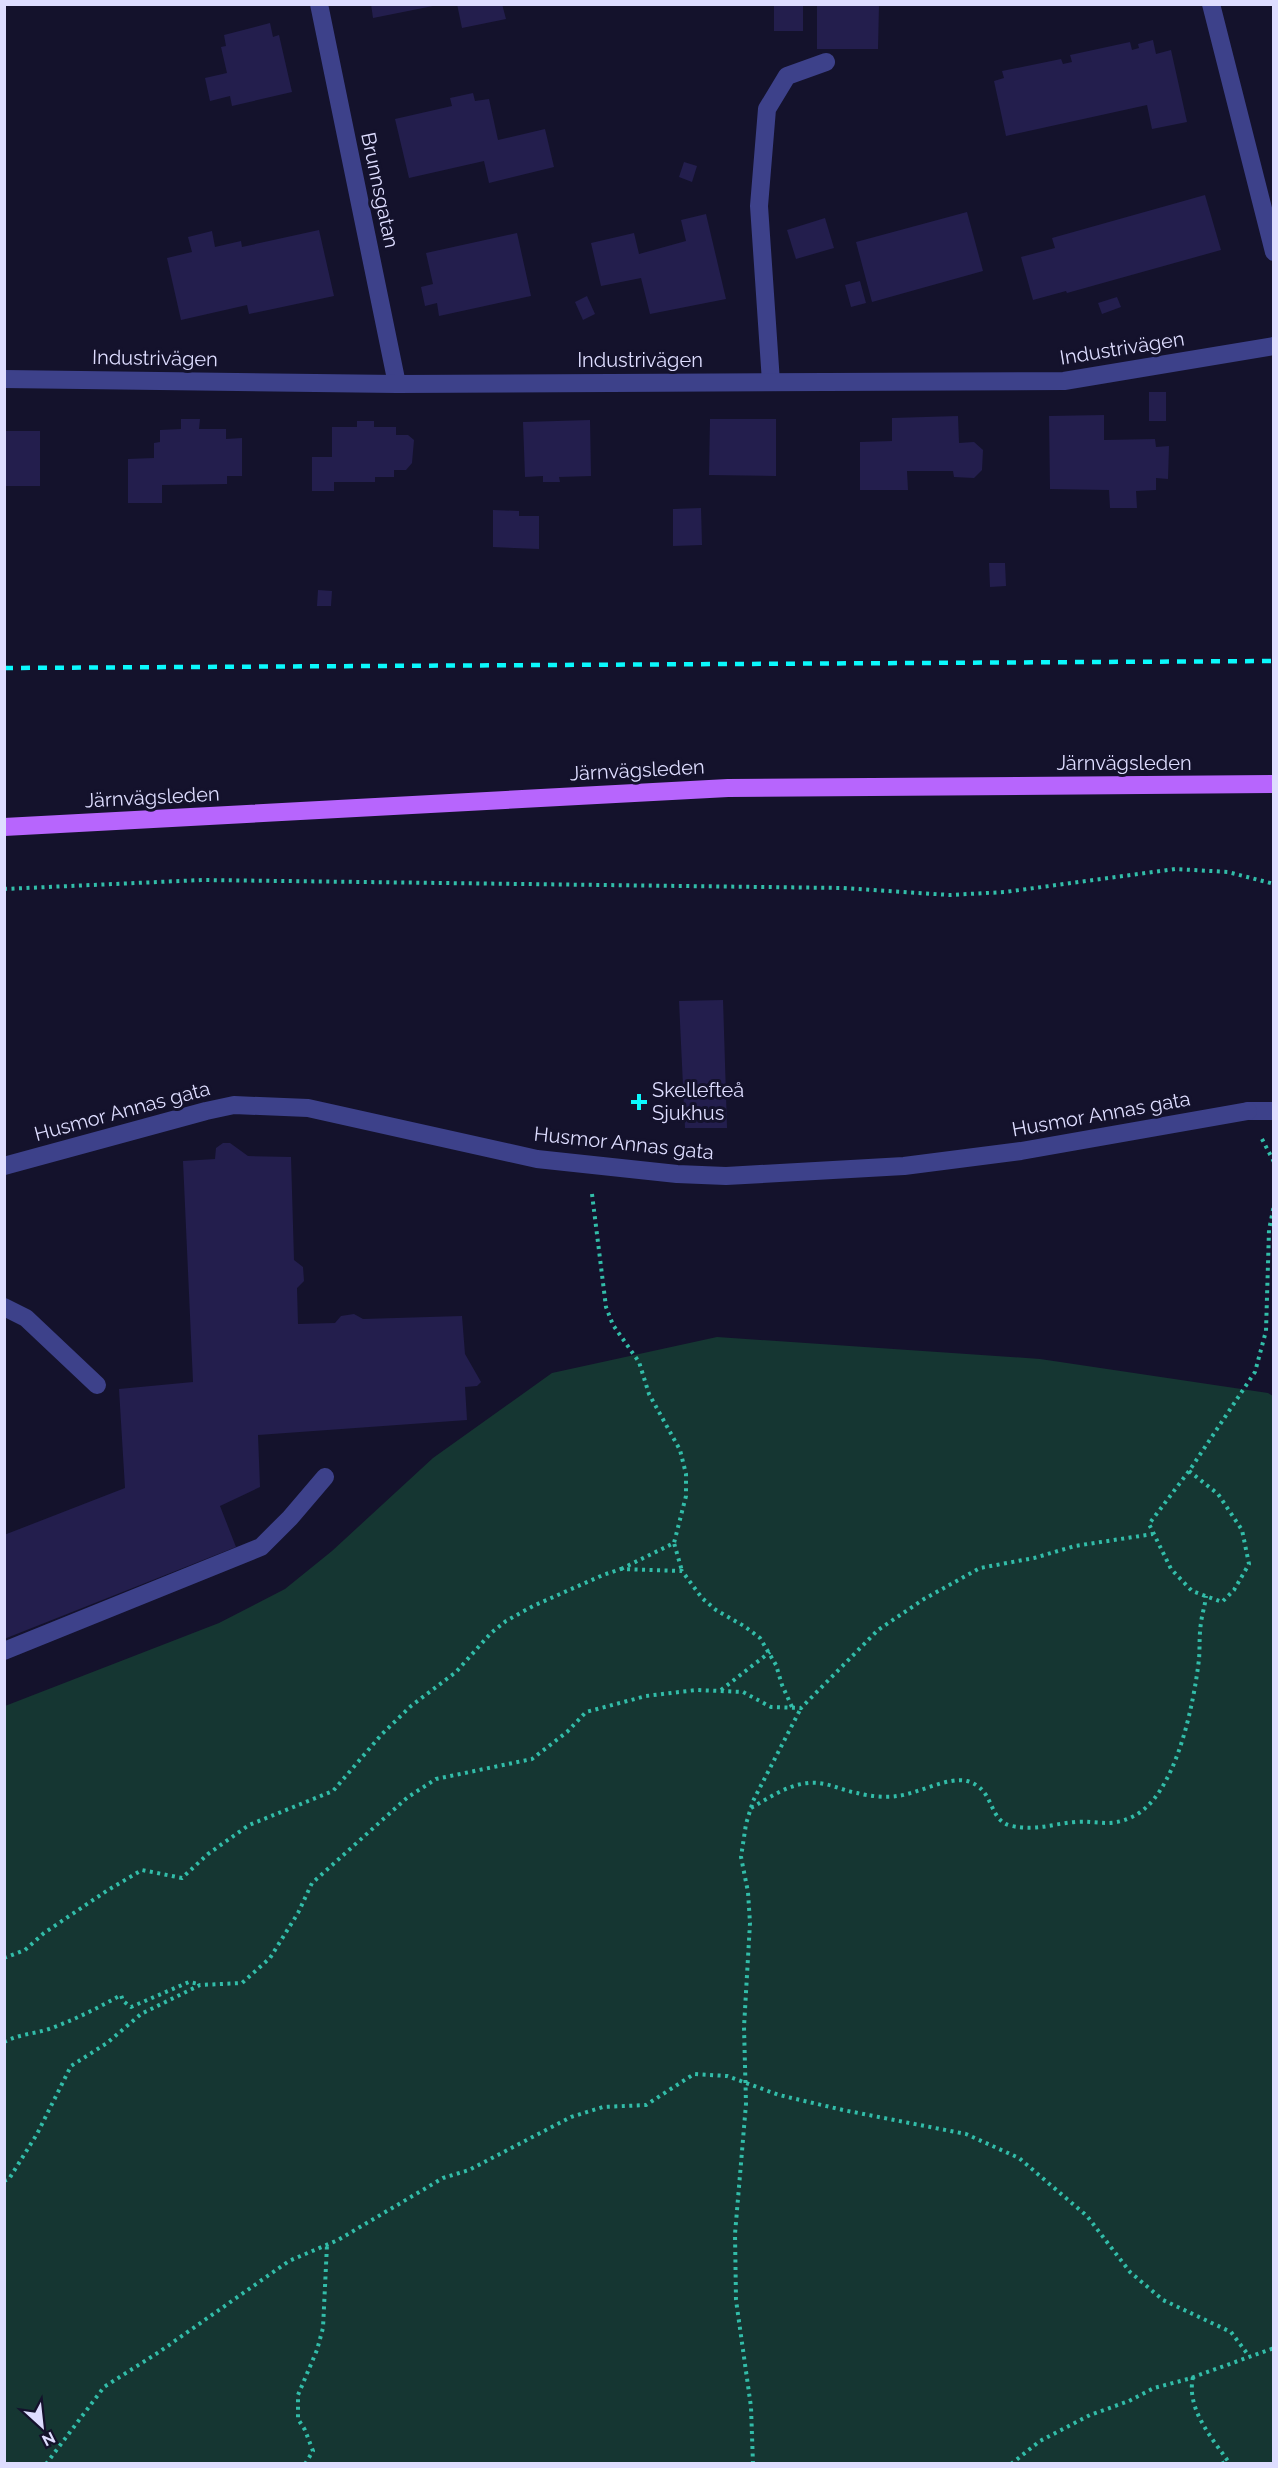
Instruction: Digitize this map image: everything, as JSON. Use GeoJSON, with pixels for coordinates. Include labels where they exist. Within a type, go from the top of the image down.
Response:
{"type":"FeatureCollection","features":[{"type":"Feature","properties":{"kind":"main road","name":"Järnvägsleden"},"geometry":{"type":"LineString","coordinates":[[4,828],[728,788],[1274,784]]}},
{"type":"Feature","properties":{"kind":"street","name":"Brunnsgatan"},"geometry":{"type":"LineString","coordinates":[[319,4],[397,384]]}},
{"type":"Feature","properties":{"kind":"street"},"geometry":{"type":"LineString","coordinates":[[1211,4],[1274,252]]}},
{"type":"Feature","properties":{"kind":"street"},"geometry":{"type":"LineString","coordinates":[[771,382],[759,206],[767,109],[788,75],[826,62]]}},
{"type":"Feature","properties":{"kind":"street","name":"Industrivägen"},"geometry":{"type":"LineString","coordinates":[[4,379],[397,384],[1064,381],[1274,346]]}},
{"type":"Feature","properties":{"kind":"street","name":"Husmor Annas gata"},"geometry":{"type":"LineString","coordinates":[[4,1166],[234,1105],[308,1108],[537,1160],[676,1174],[726,1176],[904,1166],[1021,1151],[1248,1111],[1274,1110]]}},
{"type":"Feature","properties":{"kind":"street"},"geometry":{"type":"LineString","coordinates":[[4,1307],[26,1318],[97,1385]]}},
{"type":"Feature","properties":{"kind":"street"},"geometry":{"type":"LineString","coordinates":[[4,1651],[261,1547],[325,1478]]}},
{"type":"Feature","properties":{"kind":"path"},"geometry":{"type":"LineString","coordinates":[[4,889],[202,880],[842,888],[950,895],[1005,892],[1175,868],[1227,872],[1274,884]]}},
{"type":"Feature","properties":{"kind":"path"},"geometry":{"type":"LineString","coordinates":[[590,1165],[606,1307],[613,1325],[639,1362],[650,1394],[680,1450],[686,1474],[686,1496],[674,1543],[682,1571],[702,1598],[716,1610],[760,1638],[770,1652],[792,1707]]}},
{"type":"Feature","properties":{"kind":"path"},"geometry":{"type":"LineString","coordinates":[[1189,1471],[1218,1494],[1242,1530],[1250,1564],[1234,1590],[1222,1602],[1192,1591],[1171,1569],[1149,1524],[1189,1471],[1255,1372],[1266,1331],[1269,1230],[1274,1205]]}},
{"type":"Feature","properties":{"kind":"path"},"geometry":{"type":"LineString","coordinates":[[753,2463],[751,2407],[736,2300],[735,2234],[743,2160],[746,2081],[744,2027],[750,1923],[748,1892],[741,1857],[746,1824],[751,1809],[801,1707],[878,1630],[924,1599],[980,1568],[1034,1558],[1075,1546],[1154,1534]]}},
{"type":"Feature","properties":{"kind":"path"},"geometry":{"type":"LineString","coordinates":[[4,1958],[25,1950],[44,1933],[142,1870],[182,1878],[208,1854],[249,1825],[333,1791],[382,1734],[411,1706],[456,1672],[491,1633],[506,1621],[533,1606],[621,1569],[674,1543]]}},
{"type":"Feature","properties":{"kind":"path"},"geometry":{"type":"LineString","coordinates":[[621,1569],[682,1571]]}},
{"type":"Feature","properties":{"kind":"path"},"geometry":{"type":"LineString","coordinates":[[751,1809],[775,1793],[807,1783],[821,1783],[856,1793],[896,1796],[959,1779],[970,1782],[987,1794],[995,1815],[1009,1826],[1040,1829],[1056,1823],[1079,1821],[1104,1825],[1132,1817],[1146,1808],[1162,1789],[1173,1764],[1191,1710],[1206,1596]]}},
{"type":"Feature","properties":{"kind":"path"},"geometry":{"type":"LineString","coordinates":[[721,1691],[770,1652]]}},
{"type":"Feature","properties":{"kind":"path"},"geometry":{"type":"LineString","coordinates":[[4,2042],[16,2036],[38,2032],[70,2021],[121,1995],[123,2001],[131,2007],[189,1982],[200,1985],[242,1983],[270,1958],[298,1913],[312,1882],[408,1797],[436,1779],[532,1759],[567,1732],[586,1712],[646,1696],[696,1690],[743,1692],[771,1707],[801,1707]]}},
{"type":"Feature","properties":{"kind":"path"},"geometry":{"type":"LineString","coordinates":[[4,2181],[9,2179],[37,2134],[71,2066],[107,2043],[141,2014],[200,1985]]}},
{"type":"Feature","properties":{"kind":"path"},"geometry":{"type":"LineString","coordinates":[[46,2463],[104,2387],[159,2352],[290,2261],[327,2245],[443,2178],[470,2170],[571,2117],[603,2107],[646,2105],[694,2074],[711,2073],[746,2081],[780,2095],[966,2134],[1019,2158],[1086,2216],[1130,2272],[1163,2300],[1231,2332],[1249,2356]]}},
{"type":"Feature","properties":{"kind":"path"},"geometry":{"type":"LineString","coordinates":[[305,2463],[313,2451],[298,2419],[298,2395],[317,2350],[323,2328],[327,2245]]}},
{"type":"Feature","properties":{"kind":"path"},"geometry":{"type":"LineString","coordinates":[[1011,2463],[1040,2441],[1090,2415],[1129,2401],[1154,2388],[1193,2377],[1274,2348]]}},
{"type":"Feature","properties":{"kind":"path"},"geometry":{"type":"LineString","coordinates":[[1193,2377],[1191,2388],[1194,2406],[1204,2427],[1228,2462],[1221,2463]]}},
{"type":"Feature","properties":{"kind":"green space"},"geometry":{"type":"Polygon","coordinates":[[[717,1337],[1040,1359],[1268,1393],[1273,1396],[1273,2463],[5,2463],[5,1706],[219,1623],[285,1589],[332,1551],[433,1458],[552,1373],[717,1337]]]}},
{"type":"Feature","properties":{"kind":"building"},"geometry":{"type":"Polygon","coordinates":[[[371,4],[433,4],[433,6],[373,18],[371,4]]]}},
{"type":"Feature","properties":{"kind":"building"},"geometry":{"type":"Polygon","coordinates":[[[457,4],[502,4],[506,19],[462,28],[457,4]]]}},
{"type":"Feature","properties":{"kind":"building"},"geometry":{"type":"Polygon","coordinates":[[[774,4],[803,4],[803,31],[774,31],[774,4]]]}},
{"type":"Feature","properties":{"kind":"building"},"geometry":{"type":"Polygon","coordinates":[[[817,4],[879,4],[878,49],[817,49],[817,4]]]}},
{"type":"Feature","properties":{"kind":"building"},"geometry":{"type":"Polygon","coordinates":[[[270,23],[273,37],[279,35],[292,92],[232,106],[230,96],[210,101],[205,78],[227,73],[221,47],[226,46],[224,35],[270,23]]]}},
{"type":"Feature","properties":{"kind":"building"},"geometry":{"type":"Polygon","coordinates":[[[1153,40],[1156,54],[1171,50],[1187,122],[1152,129],[1147,105],[1006,136],[994,81],[1004,78],[1002,71],[1061,59],[1063,64],[1072,62],[1070,55],[1130,42],[1132,50],[1139,48],[1138,44],[1153,40]]]}},
{"type":"Feature","properties":{"kind":"building"},"geometry":{"type":"Polygon","coordinates":[[[473,93],[475,101],[489,99],[498,140],[545,129],[554,167],[489,183],[484,161],[409,178],[395,119],[452,106],[450,98],[473,93]]]}},
{"type":"Feature","properties":{"kind":"building"},"geometry":{"type":"Polygon","coordinates":[[[684,162],[697,166],[692,182],[679,177],[684,162]]]}},
{"type":"Feature","properties":{"kind":"building"},"geometry":{"type":"Polygon","coordinates":[[[1205,195],[1221,250],[1067,293],[1066,291],[1033,300],[1021,257],[1055,248],[1052,238],[1205,195]]]}},
{"type":"Feature","properties":{"kind":"building"},"geometry":{"type":"Polygon","coordinates":[[[967,212],[983,271],[872,302],[856,242],[967,212]]]}},
{"type":"Feature","properties":{"kind":"building"},"geometry":{"type":"Polygon","coordinates":[[[706,214],[726,299],[650,314],[641,278],[601,286],[591,243],[634,233],[639,254],[686,241],[681,220],[706,214]]]}},
{"type":"Feature","properties":{"kind":"building"},"geometry":{"type":"Polygon","coordinates":[[[825,218],[834,248],[796,259],[787,230],[825,218]]]}},
{"type":"Feature","properties":{"kind":"building"},"geometry":{"type":"Polygon","coordinates":[[[319,230],[334,296],[249,314],[247,305],[181,320],[167,258],[192,252],[188,237],[212,231],[215,247],[241,241],[242,247],[319,230]]]}},
{"type":"Feature","properties":{"kind":"building"},"geometry":{"type":"Polygon","coordinates":[[[517,233],[531,296],[439,316],[437,303],[425,306],[421,287],[433,284],[426,253],[517,233]]]}},
{"type":"Feature","properties":{"kind":"building"},"geometry":{"type":"Polygon","coordinates":[[[860,281],[866,303],[851,307],[845,285],[860,281]]]}},
{"type":"Feature","properties":{"kind":"building"},"geometry":{"type":"Polygon","coordinates":[[[587,296],[595,314],[583,320],[575,302],[587,296]]]}},
{"type":"Feature","properties":{"kind":"building"},"geometry":{"type":"Polygon","coordinates":[[[1117,297],[1121,307],[1102,314],[1098,303],[1117,297]]]}},
{"type":"Feature","properties":{"kind":"building"},"geometry":{"type":"Polygon","coordinates":[[[1149,392],[1166,392],[1166,421],[1149,421],[1149,392]]]}},
{"type":"Feature","properties":{"kind":"building"},"geometry":{"type":"Polygon","coordinates":[[[1104,415],[1104,440],[1155,439],[1156,447],[1169,446],[1168,479],[1156,478],[1156,490],[1136,491],[1137,508],[1110,508],[1109,490],[1050,489],[1049,416],[1104,415]]]}},
{"type":"Feature","properties":{"kind":"building"},"geometry":{"type":"Polygon","coordinates":[[[958,416],[959,443],[974,442],[983,450],[982,470],[974,478],[954,477],[953,471],[907,471],[908,490],[860,490],[860,442],[892,441],[892,418],[958,416]]]}},
{"type":"Feature","properties":{"kind":"building"},"geometry":{"type":"Polygon","coordinates":[[[181,419],[200,419],[199,429],[226,429],[226,439],[242,438],[242,476],[227,476],[227,484],[162,485],[162,503],[128,503],[128,459],[154,458],[154,443],[160,442],[160,430],[181,429],[181,419]]]}},
{"type":"Feature","properties":{"kind":"building"},"geometry":{"type":"Polygon","coordinates":[[[710,419],[776,419],[776,476],[709,475],[710,419]]]}},
{"type":"Feature","properties":{"kind":"building"},"geometry":{"type":"Polygon","coordinates":[[[590,420],[591,476],[559,477],[560,482],[543,482],[543,476],[525,477],[523,422],[590,420]]]}},
{"type":"Feature","properties":{"kind":"building"},"geometry":{"type":"Polygon","coordinates":[[[357,421],[374,421],[374,427],[396,427],[396,435],[408,435],[414,440],[412,463],[406,470],[394,470],[394,477],[375,477],[375,482],[334,482],[334,491],[312,491],[312,457],[332,457],[332,427],[357,427],[357,421]]]}},
{"type":"Feature","properties":{"kind":"building"},"geometry":{"type":"Polygon","coordinates":[[[4,431],[40,431],[40,486],[4,486],[4,431]]]}},
{"type":"Feature","properties":{"kind":"building"},"geometry":{"type":"Polygon","coordinates":[[[701,508],[702,545],[673,546],[673,509],[701,508]]]}},
{"type":"Feature","properties":{"kind":"building"},"geometry":{"type":"Polygon","coordinates":[[[493,510],[519,511],[519,516],[539,516],[539,549],[493,547],[493,510]]]}},
{"type":"Feature","properties":{"kind":"building"},"geometry":{"type":"Polygon","coordinates":[[[989,563],[1005,563],[1006,586],[990,587],[989,563]]]}},
{"type":"Feature","properties":{"kind":"building"},"geometry":{"type":"Polygon","coordinates":[[[318,590],[332,591],[331,606],[317,606],[318,590]]]}},
{"type":"Feature","properties":{"kind":"building"},"geometry":{"type":"Polygon","coordinates":[[[723,1000],[727,1128],[685,1128],[679,1001],[723,1000]]]}},
{"type":"Feature","properties":{"kind":"building"},"geometry":{"type":"Polygon","coordinates":[[[223,1143],[230,1143],[248,1156],[291,1157],[294,1260],[303,1267],[304,1281],[297,1288],[298,1324],[335,1323],[341,1316],[354,1314],[363,1319],[462,1316],[465,1354],[481,1382],[477,1386],[465,1387],[467,1420],[258,1435],[260,1487],[220,1506],[236,1547],[4,1639],[4,1535],[125,1488],[119,1389],[193,1382],[183,1161],[215,1159],[216,1148],[223,1143]]]}},
{"type":"Feature","properties":{"kind":"railway"},"geometry":{"type":"LineString","coordinates":[[4,668],[1274,661]]}},
{"type":"Feature","properties":{"kind":"place","name":"Skellefteå Sjukhus"},"geometry":{"type":"Point","coordinates":[639,1102]}}]}
